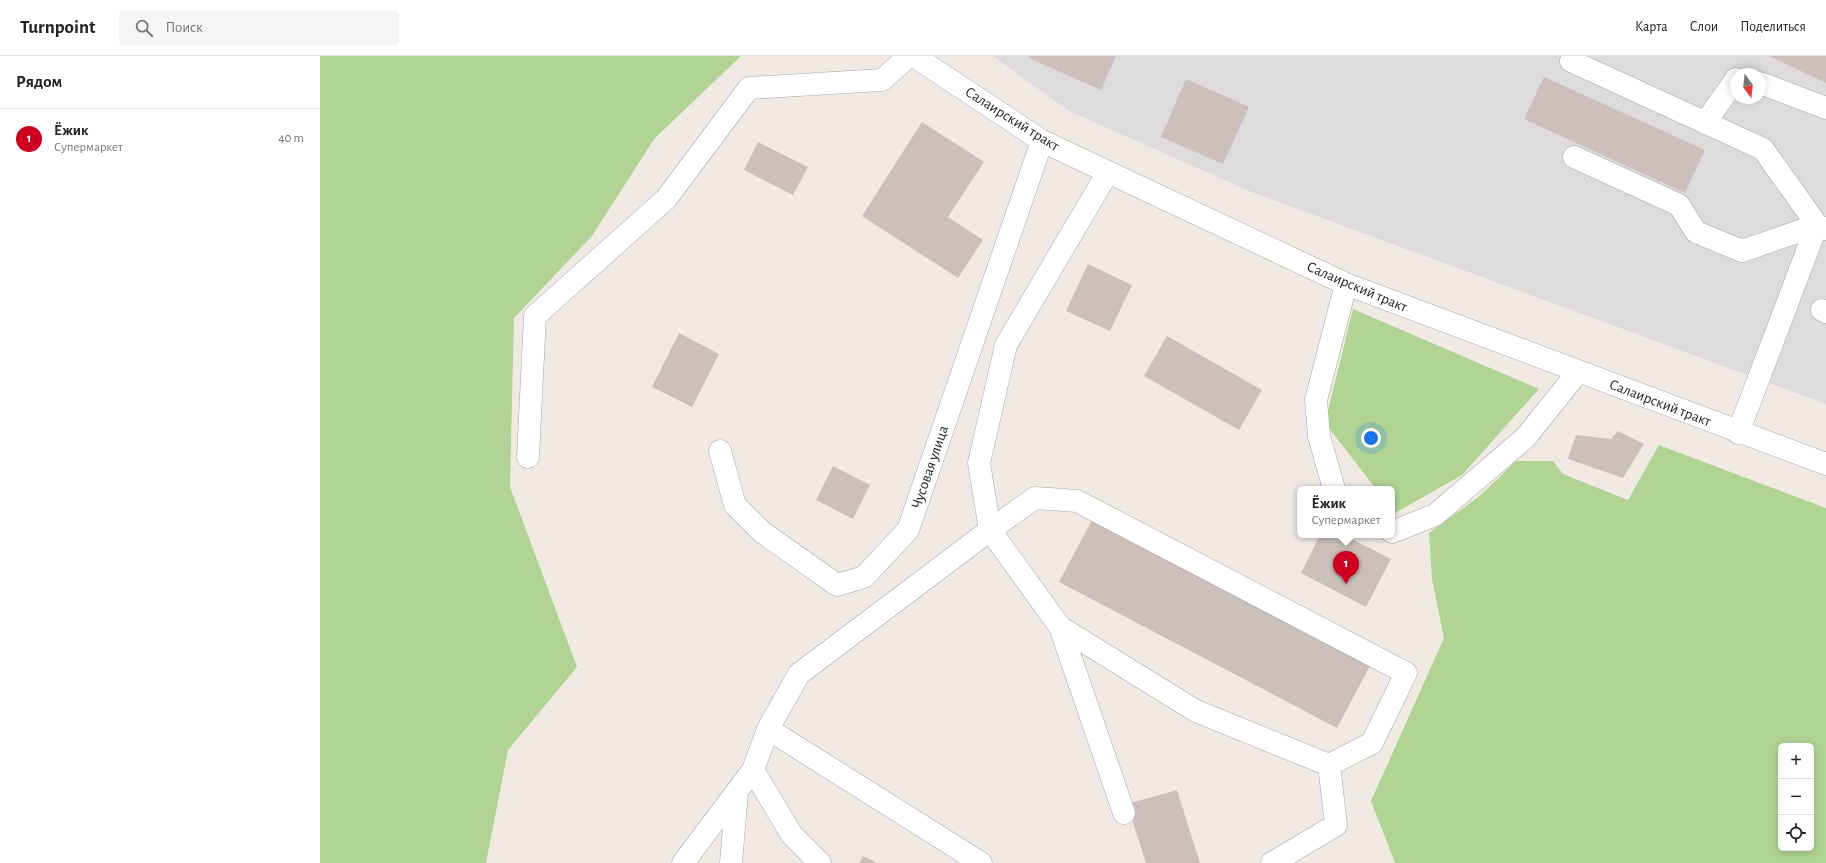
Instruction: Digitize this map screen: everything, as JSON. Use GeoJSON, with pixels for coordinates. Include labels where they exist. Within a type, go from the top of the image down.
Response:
{"type":"FeatureCollection","features":[{"type":"Feature","properties":{"kind":"street"},"geometry":{"type":"LineString","coordinates":[[528,456],[535,316],[666,198],[749,88],[882,80],[909,56]]}},
{"type":"Feature","properties":{"kind":"street","name":"Салаирский тракт"},"geometry":{"type":"LineString","coordinates":[[914,56],[1042,141],[1346,284],[1738,433],[1826,464]]}},
{"type":"Feature","properties":{"kind":"street"},"geometry":{"type":"LineString","coordinates":[[1571,61],[1763,149],[1821,227]]}},
{"type":"Feature","properties":{"kind":"street"},"geometry":{"type":"LineString","coordinates":[[1766,85],[1826,108]]}},
{"type":"Feature","properties":{"kind":"street"},"geometry":{"type":"LineString","coordinates":[[1705,123],[1730,88]]}},
{"type":"Feature","properties":{"kind":"street","name":"Чусовая улица"},"geometry":{"type":"LineString","coordinates":[[720,451],[735,505],[762,532],[837,585],[864,577],[908,530],[1042,141]]}},
{"type":"Feature","properties":{"kind":"street"},"geometry":{"type":"LineString","coordinates":[[1574,157],[1679,205],[1696,232],[1742,251],[1821,227]]}},
{"type":"Feature","properties":{"kind":"street"},"geometry":{"type":"LineString","coordinates":[[1108,172],[1006,345],[980,463],[990,530],[1060,627],[1124,813]]}},
{"type":"Feature","properties":{"kind":"street"},"geometry":{"type":"LineString","coordinates":[[1738,433],[1821,227]]}},
{"type":"Feature","properties":{"kind":"street"},"geometry":{"type":"LineString","coordinates":[[1333,486],[1318,436],[1316,400],[1346,284]]}},
{"type":"Feature","properties":{"kind":"street"},"geometry":{"type":"LineString","coordinates":[[1395,531],[1435,515],[1521,442],[1578,372]]}},
{"type":"Feature","properties":{"kind":"street"},"geometry":{"type":"LineString","coordinates":[[683,863],[753,770],[768,729],[799,674],[990,530],[1035,498],[1076,501],[1406,673],[1372,743],[1329,765],[1196,711],[1060,627]]}},
{"type":"Feature","properties":{"kind":"street"},"geometry":{"type":"LineString","coordinates":[[768,729],[981,863]]}},
{"type":"Feature","properties":{"kind":"street"},"geometry":{"type":"LineString","coordinates":[[1272,863],[1336,825],[1329,765]]}},
{"type":"Feature","properties":{"kind":"street"},"geometry":{"type":"LineString","coordinates":[[753,770],[792,835],[820,863]]}},
{"type":"Feature","properties":{"kind":"street"},"geometry":{"type":"LineString","coordinates":[[730,863],[737,792]]}},
{"type":"Feature","properties":{"kind":"shaded area"},"geometry":{"type":"Polygon","coordinates":[[[993,56],[1826,56],[1826,404],[1249,191],[1069,111],[993,56]]]}},
{"type":"Feature","properties":{"kind":"green space"},"geometry":{"type":"Polygon","coordinates":[[[320,56],[741,56],[654,139],[592,236],[514,318],[510,487],[577,667],[508,750],[486,863],[320,863],[320,56]]]}},
{"type":"Feature","properties":{"kind":"green space"},"geometry":{"type":"Polygon","coordinates":[[[1353,309],[1539,389],[1462,475],[1395,513],[1395,486],[1374,486],[1325,423],[1353,309]]]}},
{"type":"Feature","properties":{"kind":"green space"},"geometry":{"type":"Polygon","coordinates":[[[1659,445],[1826,508],[1826,863],[1395,863],[1371,801],[1444,638],[1432,579],[1429,533],[1481,495],[1516,461],[1553,461],[1563,474],[1628,500],[1659,445]]]}},
{"type":"Feature","properties":{"kind":"building"},"geometry":{"type":"Polygon","coordinates":[[[1030,56],[1116,56],[1101,90],[1029,58],[1030,56]]]}},
{"type":"Feature","properties":{"kind":"building"},"geometry":{"type":"Polygon","coordinates":[[[1769,56],[1826,56],[1826,83],[1769,56]]]}},
{"type":"Feature","properties":{"kind":"building"},"geometry":{"type":"Polygon","coordinates":[[[1544,77],[1705,150],[1685,193],[1524,119],[1544,77]]]}},
{"type":"Feature","properties":{"kind":"building"},"geometry":{"type":"Polygon","coordinates":[[[1186,79],[1249,107],[1223,164],[1161,137],[1186,79]]]}},
{"type":"Feature","properties":{"kind":"building"},"geometry":{"type":"Polygon","coordinates":[[[922,122],[984,162],[948,217],[983,240],[958,278],[862,216],[922,122]]]}},
{"type":"Feature","properties":{"kind":"building"},"geometry":{"type":"Polygon","coordinates":[[[758,142],[808,167],[793,195],[744,170],[758,142]]]}},
{"type":"Feature","properties":{"kind":"building"},"geometry":{"type":"Polygon","coordinates":[[[1088,264],[1132,285],[1110,331],[1066,311],[1088,264]]]}},
{"type":"Feature","properties":{"kind":"building"},"geometry":{"type":"Polygon","coordinates":[[[679,333],[719,354],[692,407],[652,387],[679,333]]]}},
{"type":"Feature","properties":{"kind":"building"},"geometry":{"type":"Polygon","coordinates":[[[1167,336],[1262,390],[1239,430],[1144,376],[1167,336]]]}},
{"type":"Feature","properties":{"kind":"building"},"geometry":{"type":"Polygon","coordinates":[[[1618,431],[1644,444],[1623,478],[1568,459],[1576,435],[1611,439],[1618,431]]]}},
{"type":"Feature","properties":{"kind":"building"},"geometry":{"type":"Polygon","coordinates":[[[833,466],[870,485],[853,519],[816,500],[833,466]]]}},
{"type":"Feature","properties":{"kind":"building"},"geometry":{"type":"Polygon","coordinates":[[[1093,518],[1371,664],[1337,728],[1059,582],[1093,518]]]}},
{"type":"Feature","properties":{"kind":"building"},"geometry":{"type":"Polygon","coordinates":[[[1318,538],[1350,538],[1391,559],[1366,607],[1301,573],[1318,538]]]}},
{"type":"Feature","properties":{"kind":"building"},"geometry":{"type":"Polygon","coordinates":[[[1177,790],[1200,863],[1146,863],[1127,804],[1177,790]]]}},
{"type":"Feature","properties":{"kind":"building"},"geometry":{"type":"Polygon","coordinates":[[[863,856],[878,863],[859,863],[863,856]]]}},
{"type":"Feature","properties":{"kind":"place","name":"Ёжик"},"geometry":{"type":"Point","coordinates":[1346,584]}}]}
